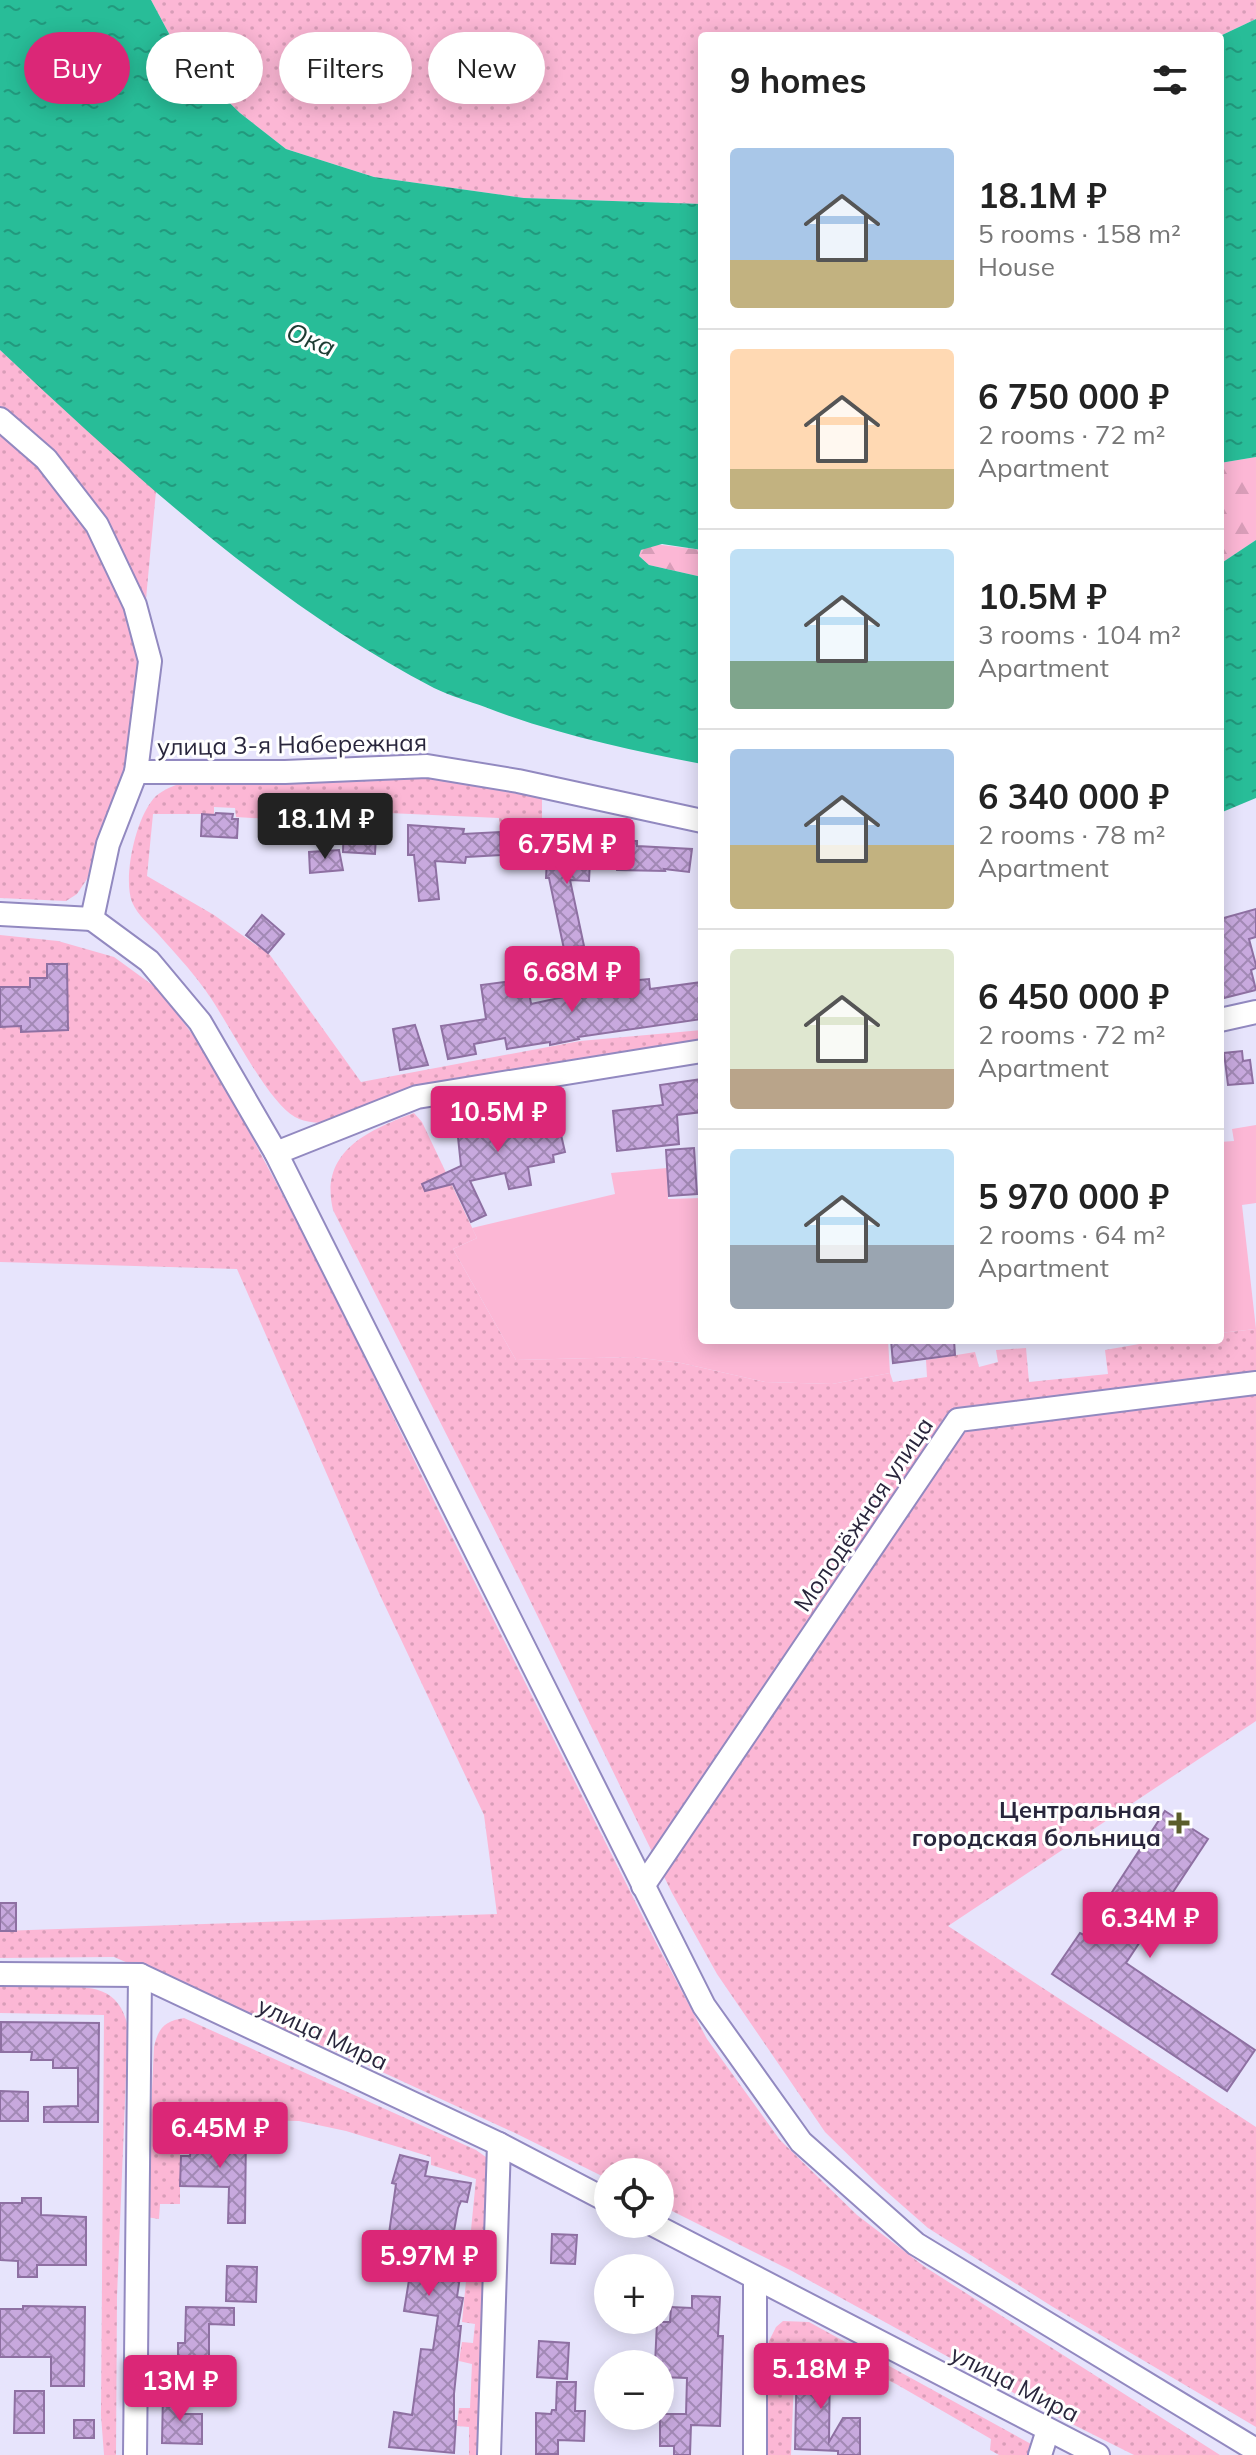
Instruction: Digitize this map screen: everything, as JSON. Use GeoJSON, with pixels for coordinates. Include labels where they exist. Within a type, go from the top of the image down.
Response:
{"type":"FeatureCollection","features":[{"type":"Feature","properties":{"kind":"street","name":"улица 3-я Набережная"},"geometry":{"type":"LineString","coordinates":[[0,419],[46,459],[97,525],[135,605],[150,661],[136,772],[285,772],[427,766],[518,781],[698,820]]}},
{"type":"Feature","properties":{"kind":"street"},"geometry":{"type":"LineString","coordinates":[[92,919],[108,844],[136,772]]}},
{"type":"Feature","properties":{"kind":"street"},"geometry":{"type":"LineString","coordinates":[[0,914],[92,919],[149,961],[200,1022],[276,1153],[704,2006],[801,2142],[916,2244],[1256,2450]]}},
{"type":"Feature","properties":{"kind":"street"},"geometry":{"type":"LineString","coordinates":[[1224,1019],[1256,1012]]}},
{"type":"Feature","properties":{"kind":"street"},"geometry":{"type":"LineString","coordinates":[[276,1153],[417,1097],[698,1052]]}},
{"type":"Feature","properties":{"kind":"street","name":"Молодёжная улица"},"geometry":{"type":"LineString","coordinates":[[643,1886],[958,1420],[1256,1383]]}},
{"type":"Feature","properties":{"kind":"street","name":"улица Мира"},"geometry":{"type":"LineString","coordinates":[[0,1974],[140,1975],[499,2144],[594,2194]]}},
{"type":"Feature","properties":{"kind":"street"},"geometry":{"type":"LineString","coordinates":[[135,2455],[140,1975]]}},
{"type":"Feature","properties":{"kind":"street"},"geometry":{"type":"LineString","coordinates":[[489,2455],[499,2144]]}},
{"type":"Feature","properties":{"kind":"street","name":"улица Мира"},"geometry":{"type":"LineString","coordinates":[[674,2236],[1098,2455]]}},
{"type":"Feature","properties":{"kind":"street"},"geometry":{"type":"LineString","coordinates":[[755,2278],[755,2455]]}},
{"type":"Feature","properties":{"kind":"street"},"geometry":{"type":"LineString","coordinates":[[1040,2455],[1048,2430]]}},
{"type":"Feature","properties":{"kind":"green space"},"geometry":{"type":"Polygon","coordinates":[[[151,0],[1256,0],[1256,19],[1224,34],[698,32],[698,204],[524,198],[374,177],[286,149],[231,104],[263,104],[263,32],[168,32],[151,0]]]}},
{"type":"Feature","properties":{"kind":"green space"},"geometry":{"type":"Polygon","coordinates":[[[0,350],[156,491],[134,728],[118,789],[87,879],[77,894],[66,901],[0,898],[0,350]]]}},
{"type":"Feature","properties":{"kind":"green space"},"geometry":{"type":"Polygon","coordinates":[[[1256,457],[1256,540],[1224,561],[1224,462],[1256,457]]]}},
{"type":"Feature","properties":{"kind":"green space"},"geometry":{"type":"Polygon","coordinates":[[[654,544],[698,550],[698,576],[649,565],[639,556],[641,550],[654,544]]]}},
{"type":"Feature","properties":{"kind":"green space"},"geometry":{"type":"Polygon","coordinates":[[[421,776],[542,798],[542,830],[500,831],[499,818],[344,811],[343,823],[236,817],[235,808],[214,807],[214,814],[153,814],[147,876],[214,915],[270,955],[361,1082],[580,1041],[698,1030],[698,1047],[331,1123],[295,1117],[271,1094],[203,987],[132,902],[130,865],[140,823],[153,799],[176,785],[421,776]]]}},
{"type":"Feature","properties":{"kind":"green space"},"geometry":{"type":"Polygon","coordinates":[[[0,935],[58,941],[114,957],[158,989],[193,1035],[229,1094],[316,1258],[439,1511],[707,2039],[780,2140],[857,2215],[925,2267],[1220,2455],[1134,2455],[1056,2416],[792,2271],[674,2212],[674,2158],[594,2158],[594,2172],[369,2066],[114,1957],[0,1958],[0,1931],[497,1914],[484,1815],[378,1591],[237,1269],[0,1262],[0,935]]]}},
{"type":"Feature","properties":{"kind":"green space"},"geometry":{"type":"Polygon","coordinates":[[[414,1113],[422,1122],[477,1238],[453,1249],[516,1360],[633,1357],[681,1363],[765,1382],[832,1384],[890,1373],[893,1382],[927,1377],[926,1360],[975,1352],[979,1367],[998,1362],[996,1350],[1026,1348],[1029,1382],[1108,1374],[1105,1350],[1139,1344],[1224,1344],[1224,1333],[1256,1329],[1256,1721],[948,1926],[1256,2127],[1256,2427],[1053,2307],[928,2228],[825,2132],[717,1974],[672,1893],[523,1586],[333,1210],[333,1172],[351,1146],[380,1127],[414,1113]]]}},
{"type":"Feature","properties":{"kind":"green space"},"geometry":{"type":"Polygon","coordinates":[[[1256,1125],[1256,1203],[1242,1205],[1256,1329],[1224,1333],[1224,1142],[1234,1141],[1232,1129],[1256,1125]]]}},
{"type":"Feature","properties":{"kind":"green space"},"geometry":{"type":"Polygon","coordinates":[[[667,1168],[668,1199],[698,1198],[698,1344],[888,1344],[890,1373],[832,1384],[765,1382],[681,1363],[633,1357],[516,1360],[453,1249],[477,1238],[472,1228],[615,1194],[611,1173],[667,1168]]]}},
{"type":"Feature","properties":{"kind":"green space"},"geometry":{"type":"Polygon","coordinates":[[[0,1985],[81,1987],[102,1992],[118,2003],[128,2027],[117,2296],[116,2455],[104,2455],[101,2415],[104,2015],[0,2013],[0,1985]]]}},
{"type":"Feature","properties":{"kind":"green space"},"geometry":{"type":"Polygon","coordinates":[[[184,2018],[476,2150],[493,2162],[482,2455],[469,2455],[469,2427],[457,2426],[459,2408],[470,2408],[472,2364],[459,2361],[462,2342],[473,2343],[475,2324],[462,2322],[476,2179],[431,2165],[431,2157],[346,2131],[299,2121],[180,2119],[180,2204],[160,2204],[159,2219],[146,2217],[154,2047],[163,2026],[184,2018]]]}},
{"type":"Feature","properties":{"kind":"green space"},"geometry":{"type":"Polygon","coordinates":[[[783,2321],[809,2322],[1051,2455],[999,2455],[990,2450],[991,2439],[896,2384],[830,2352],[795,2351],[791,2455],[767,2455],[769,2341],[783,2321]]]}},
{"type":"Feature","properties":{"kind":"water","name":"Ока"},"geometry":{"type":"Polygon","coordinates":[[[0,0],[151,0],[168,32],[146,32],[146,104],[231,104],[286,149],[374,177],[524,198],[698,204],[698,549],[662,544],[641,550],[639,556],[649,565],[698,576],[698,763],[538,725],[440,691],[375,655],[261,577],[101,443],[0,350],[0,0]]]}},
{"type":"Feature","properties":{"kind":"water"},"geometry":{"type":"Polygon","coordinates":[[[1256,19],[1256,457],[1224,462],[1224,34],[1256,19]]]}},
{"type":"Feature","properties":{"kind":"water"},"geometry":{"type":"Polygon","coordinates":[[[1256,540],[1256,798],[1224,811],[1224,561],[1256,540]]]}},
{"type":"Feature","properties":{"kind":"building"},"geometry":{"type":"Polygon","coordinates":[[[202,814],[233,814],[232,819],[238,819],[237,838],[201,836],[202,814]]]}},
{"type":"Feature","properties":{"kind":"building"},"geometry":{"type":"Polygon","coordinates":[[[344,818],[367,819],[366,835],[376,835],[375,854],[343,852],[344,818]]]}},
{"type":"Feature","properties":{"kind":"building"},"geometry":{"type":"Polygon","coordinates":[[[265,819],[302,822],[301,842],[266,839],[265,819]]]}},
{"type":"Feature","properties":{"kind":"building"},"geometry":{"type":"Polygon","coordinates":[[[408,825],[464,829],[463,834],[500,832],[501,855],[466,857],[465,863],[435,861],[439,899],[419,901],[414,855],[408,855],[408,825]]]}},
{"type":"Feature","properties":{"kind":"building"},"geometry":{"type":"Polygon","coordinates":[[[548,839],[581,841],[580,859],[590,860],[589,881],[570,880],[584,946],[564,949],[549,878],[546,878],[548,839]]]}},
{"type":"Feature","properties":{"kind":"building"},"geometry":{"type":"Polygon","coordinates":[[[618,841],[637,841],[637,846],[692,849],[689,872],[617,870],[618,841]]]}},
{"type":"Feature","properties":{"kind":"building"},"geometry":{"type":"Polygon","coordinates":[[[339,850],[343,870],[310,873],[309,852],[339,850]]]}},
{"type":"Feature","properties":{"kind":"building"},"geometry":{"type":"Polygon","coordinates":[[[1256,909],[1256,937],[1249,939],[1256,965],[1251,970],[1256,990],[1224,998],[1224,918],[1256,909]]]}},
{"type":"Feature","properties":{"kind":"building"},"geometry":{"type":"Polygon","coordinates":[[[262,915],[284,934],[268,953],[246,935],[262,915]]]}},
{"type":"Feature","properties":{"kind":"building"},"geometry":{"type":"Polygon","coordinates":[[[47,964],[67,964],[68,1030],[21,1032],[21,1026],[0,1027],[0,987],[30,987],[30,978],[47,978],[47,964]]]}},
{"type":"Feature","properties":{"kind":"building"},"geometry":{"type":"Polygon","coordinates":[[[527,979],[531,1004],[573,995],[572,986],[649,979],[650,989],[698,983],[698,1020],[578,1037],[550,1045],[550,1042],[507,1049],[505,1038],[474,1044],[476,1054],[448,1059],[441,1026],[486,1019],[481,985],[527,979]]]}},
{"type":"Feature","properties":{"kind":"building"},"geometry":{"type":"Polygon","coordinates":[[[415,1025],[428,1065],[400,1070],[393,1029],[415,1025]]]}},
{"type":"Feature","properties":{"kind":"building"},"geometry":{"type":"Polygon","coordinates":[[[1242,1051],[1243,1061],[1250,1060],[1253,1083],[1228,1085],[1224,1053],[1242,1051]]]}},
{"type":"Feature","properties":{"kind":"building"},"geometry":{"type":"Polygon","coordinates":[[[698,1080],[698,1112],[677,1115],[679,1144],[617,1151],[613,1111],[663,1105],[660,1085],[698,1080]]]}},
{"type":"Feature","properties":{"kind":"building"},"geometry":{"type":"Polygon","coordinates":[[[532,1110],[536,1131],[559,1126],[565,1152],[553,1155],[554,1162],[528,1167],[531,1185],[509,1189],[505,1173],[470,1181],[486,1215],[471,1222],[453,1184],[425,1191],[422,1184],[461,1166],[456,1118],[488,1114],[489,1117],[532,1110]]]}},
{"type":"Feature","properties":{"kind":"building"},"geometry":{"type":"Polygon","coordinates":[[[694,1148],[697,1194],[669,1196],[666,1150],[694,1148]]]}},
{"type":"Feature","properties":{"kind":"building"},"geometry":{"type":"Polygon","coordinates":[[[891,1344],[954,1344],[955,1355],[893,1363],[891,1344]]]}},
{"type":"Feature","properties":{"kind":"building"},"geometry":{"type":"Polygon","coordinates":[[[1165,1811],[1208,1839],[1126,1963],[1255,2050],[1227,2091],[1052,1974],[1080,1933],[1084,1935],[1165,1811]]]}},
{"type":"Feature","properties":{"kind":"building"},"geometry":{"type":"Polygon","coordinates":[[[0,1903],[16,1903],[16,1931],[0,1931],[0,1903]]]}},
{"type":"Feature","properties":{"kind":"building"},"geometry":{"type":"Polygon","coordinates":[[[1,2022],[99,2023],[98,2122],[44,2122],[44,2107],[78,2106],[78,2068],[53,2068],[53,2060],[31,2060],[32,2052],[1,2052],[1,2022]]]}},
{"type":"Feature","properties":{"kind":"building"},"geometry":{"type":"Polygon","coordinates":[[[0,2091],[28,2092],[28,2121],[0,2121],[0,2091]]]}},
{"type":"Feature","properties":{"kind":"building"},"geometry":{"type":"Polygon","coordinates":[[[224,2129],[246,2129],[245,2223],[228,2223],[229,2187],[180,2186],[181,2156],[190,2156],[191,2146],[223,2147],[224,2129]]]}},
{"type":"Feature","properties":{"kind":"building"},"geometry":{"type":"Polygon","coordinates":[[[400,2155],[428,2162],[425,2176],[471,2183],[467,2202],[461,2201],[458,2208],[450,2254],[463,2256],[457,2297],[463,2298],[454,2394],[454,2453],[389,2447],[394,2412],[412,2415],[421,2349],[433,2350],[438,2316],[404,2311],[410,2274],[384,2269],[396,2184],[392,2183],[400,2155]]]}},
{"type":"Feature","properties":{"kind":"building"},"geometry":{"type":"Polygon","coordinates":[[[22,2198],[41,2198],[41,2215],[86,2217],[86,2265],[37,2265],[37,2277],[18,2277],[18,2261],[0,2260],[0,2203],[22,2203],[22,2198]]]}},
{"type":"Feature","properties":{"kind":"building"},"geometry":{"type":"Polygon","coordinates":[[[552,2234],[577,2235],[575,2264],[551,2263],[552,2234]]]}},
{"type":"Feature","properties":{"kind":"building"},"geometry":{"type":"Polygon","coordinates":[[[227,2266],[257,2267],[256,2302],[226,2301],[227,2266]]]}},
{"type":"Feature","properties":{"kind":"building"},"geometry":{"type":"Polygon","coordinates":[[[692,2296],[720,2297],[718,2336],[723,2336],[720,2426],[691,2425],[690,2455],[674,2455],[674,2446],[660,2446],[660,2430],[674,2430],[674,2414],[686,2414],[687,2378],[674,2378],[674,2350],[656,2350],[656,2334],[674,2334],[674,2307],[692,2308],[692,2296]]]}},
{"type":"Feature","properties":{"kind":"building"},"geometry":{"type":"Polygon","coordinates":[[[23,2306],[85,2307],[84,2386],[51,2386],[51,2357],[0,2357],[0,2309],[23,2309],[23,2306]]]}},
{"type":"Feature","properties":{"kind":"building"},"geometry":{"type":"Polygon","coordinates":[[[186,2307],[234,2308],[234,2325],[209,2324],[209,2359],[223,2360],[222,2383],[178,2383],[178,2343],[185,2343],[186,2307]]]}},
{"type":"Feature","properties":{"kind":"building"},"geometry":{"type":"Polygon","coordinates":[[[539,2341],[569,2343],[567,2379],[537,2377],[539,2341]]]}},
{"type":"Feature","properties":{"kind":"building"},"geometry":{"type":"Polygon","coordinates":[[[797,2356],[830,2357],[829,2442],[843,2418],[860,2418],[860,2455],[795,2449],[797,2356]]]}},
{"type":"Feature","properties":{"kind":"building"},"geometry":{"type":"Polygon","coordinates":[[[557,2382],[576,2382],[575,2411],[585,2411],[584,2441],[558,2440],[558,2454],[536,2454],[536,2413],[551,2414],[552,2410],[556,2410],[557,2382]]]}},
{"type":"Feature","properties":{"kind":"building"},"geometry":{"type":"Polygon","coordinates":[[[15,2391],[44,2391],[44,2433],[14,2433],[15,2391]]]}},
{"type":"Feature","properties":{"kind":"building"},"geometry":{"type":"Polygon","coordinates":[[[163,2393],[179,2393],[179,2414],[202,2414],[202,2444],[162,2443],[163,2393]]]}},
{"type":"Feature","properties":{"kind":"building"},"geometry":{"type":"Polygon","coordinates":[[[74,2420],[94,2420],[94,2438],[74,2438],[74,2420]]]}},
{"type":"Feature","properties":{"kind":"place","name":"Центральная городская больница"},"geometry":{"type":"Point","coordinates":[1179,1823]}}]}
